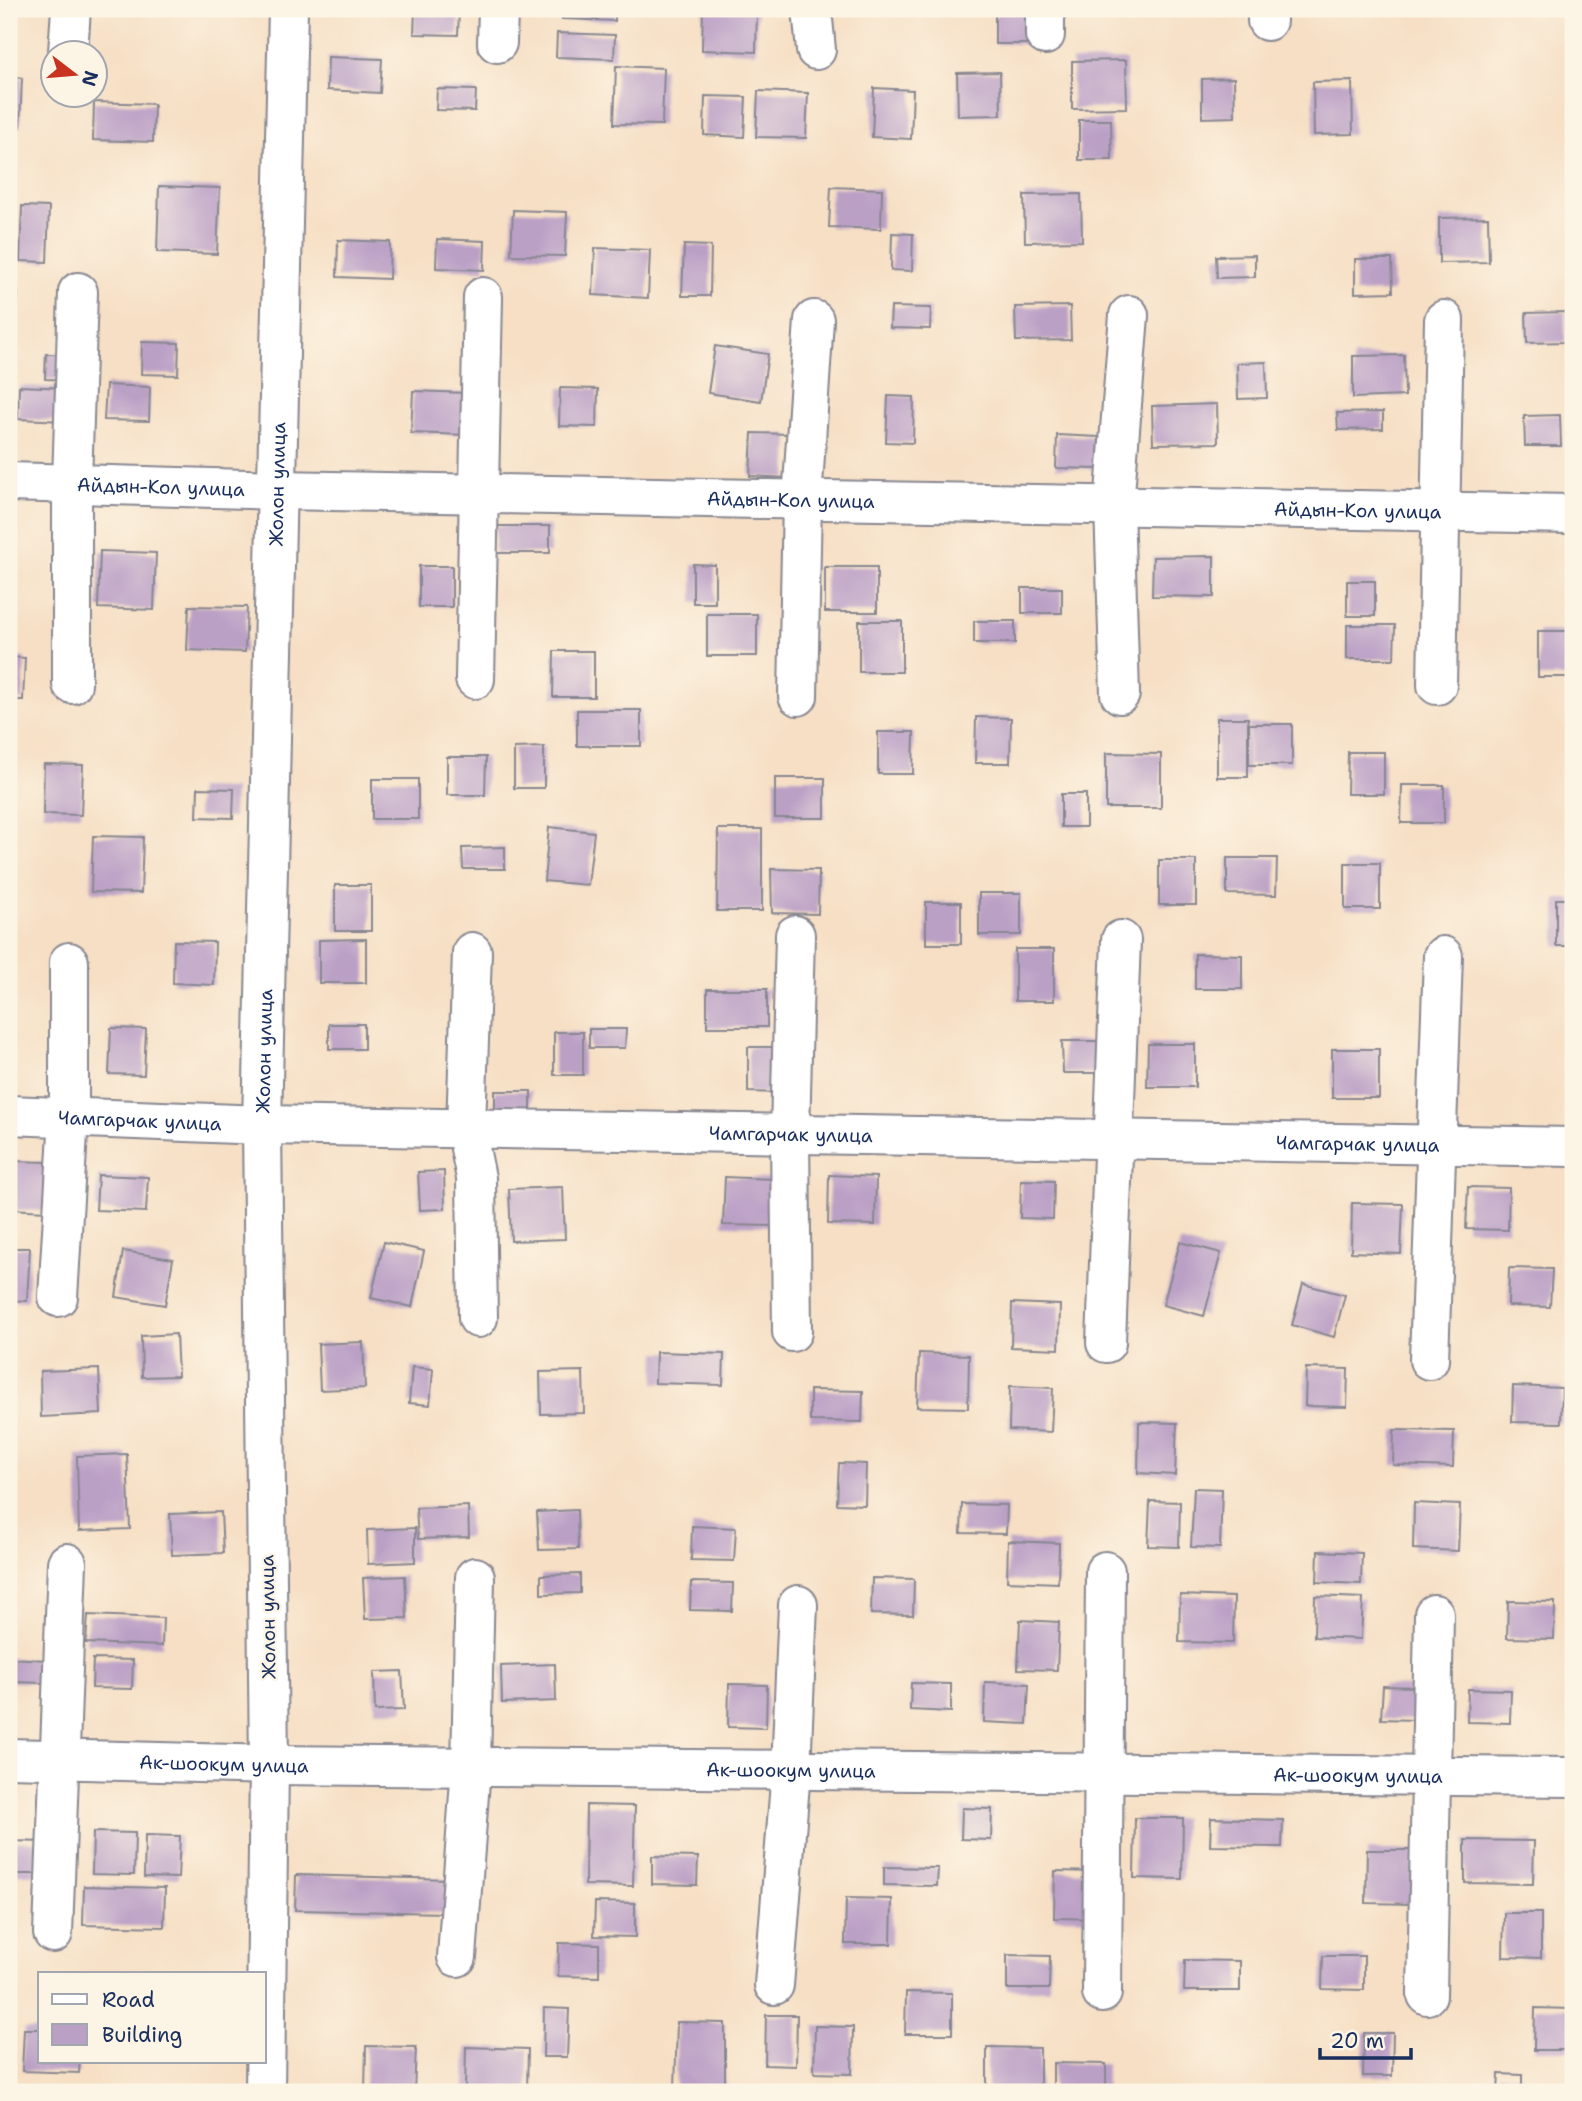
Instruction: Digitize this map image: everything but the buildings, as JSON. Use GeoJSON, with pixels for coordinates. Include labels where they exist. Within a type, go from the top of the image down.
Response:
{"type":"FeatureCollection","features":[{"type":"Feature","properties":{"kind":"street"},"geometry":{"type":"LineString","coordinates":[[69,38],[71,9]]}},
{"type":"Feature","properties":{"kind":"street","name":"Жолон улица"},"geometry":{"type":"LineString","coordinates":[[266,2027],[270,1765],[262,1125],[288,9]]}},
{"type":"Feature","properties":{"kind":"street"},"geometry":{"type":"LineString","coordinates":[[812,9],[816,50]]}},
{"type":"Feature","properties":{"kind":"street"},"geometry":{"type":"LineString","coordinates":[[72,684],[72,482],[78,292]]}},
{"type":"Feature","properties":{"kind":"street"},"geometry":{"type":"LineString","coordinates":[[475,679],[483,297]]}},
{"type":"Feature","properties":{"kind":"street"},"geometry":{"type":"LineString","coordinates":[[1120,694],[1114,506],[1129,315]]}},
{"type":"Feature","properties":{"kind":"street"},"geometry":{"type":"LineString","coordinates":[[797,696],[802,500],[814,320]]}},
{"type":"Feature","properties":{"kind":"street"},"geometry":{"type":"LineString","coordinates":[[1437,685],[1444,320]]}},
{"type":"Feature","properties":{"kind":"street","name":"Айдын-Кол улица"},"geometry":{"type":"LineString","coordinates":[[9,482],[278,490],[1573,514]]}},
{"type":"Feature","properties":{"kind":"street"},"geometry":{"type":"LineString","coordinates":[[792,1332],[789,1134],[795,935]]}},
{"type":"Feature","properties":{"kind":"street"},"geometry":{"type":"LineString","coordinates":[[1105,1343],[1121,940]]}},
{"type":"Feature","properties":{"kind":"street"},"geometry":{"type":"LineString","coordinates":[[472,952],[466,1128],[476,1178],[478,1318]]}},
{"type":"Feature","properties":{"kind":"street"},"geometry":{"type":"LineString","coordinates":[[1429,1360],[1443,956]]}},
{"type":"Feature","properties":{"kind":"street"},"geometry":{"type":"LineString","coordinates":[[58,1297],[69,1116],[69,962]]}},
{"type":"Feature","properties":{"kind":"street","name":"Чамгарчак улица"},"geometry":{"type":"LineString","coordinates":[[9,1115],[262,1125],[1573,1147]]}},
{"type":"Feature","properties":{"kind":"street"},"geometry":{"type":"LineString","coordinates":[[53,1933],[67,1563]]}},
{"type":"Feature","properties":{"kind":"street"},"geometry":{"type":"LineString","coordinates":[[1102,1993],[1105,1571]]}},
{"type":"Feature","properties":{"kind":"street"},"geometry":{"type":"LineString","coordinates":[[457,1957],[471,1767],[475,1577]]}},
{"type":"Feature","properties":{"kind":"street"},"geometry":{"type":"LineString","coordinates":[[774,1985],[791,1770],[798,1605]]}},
{"type":"Feature","properties":{"kind":"street"},"geometry":{"type":"LineString","coordinates":[[1427,1995],[1434,1614]]}},
{"type":"Feature","properties":{"kind":"street","name":"Ак-шоокум улица"},"geometry":{"type":"LineString","coordinates":[[9,1758],[270,1765],[1573,1777]]}},
{"type":"Feature","properties":{"kind":"street","name":"Жолон улица"},"geometry":{"type":"LineString","coordinates":[[265,2062],[265,2092]]}}]}
